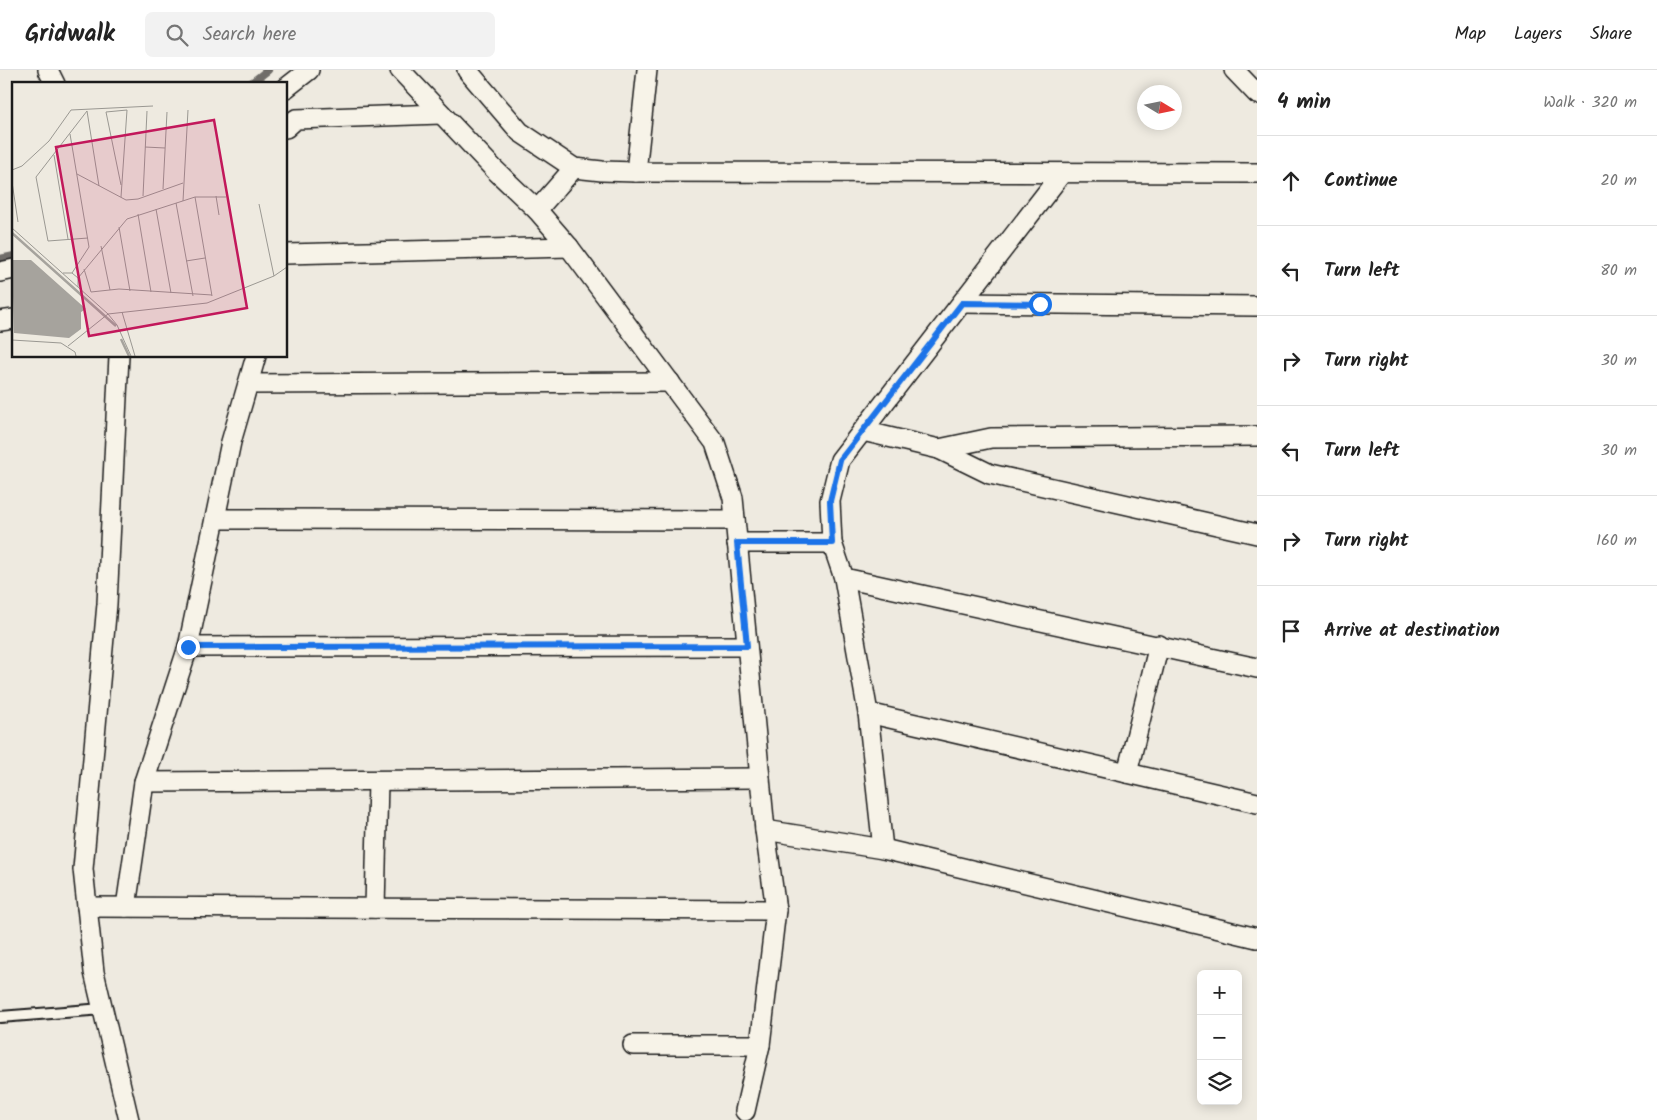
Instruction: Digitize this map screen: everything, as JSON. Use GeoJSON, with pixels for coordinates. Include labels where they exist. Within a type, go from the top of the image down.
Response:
{"type":"FeatureCollection","features":[{"type":"Feature","properties":{"kind":"street"},"geometry":{"type":"LineString","coordinates":[[48,70],[54,82]]}},
{"type":"Feature","properties":{"kind":"street"},"geometry":{"type":"LineString","coordinates":[[288,86],[309,70]]}},
{"type":"Feature","properties":{"kind":"street"},"geometry":{"type":"LineString","coordinates":[[400,70],[494,169],[537,210],[569,247],[715,443],[733,498],[765,830],[776,910],[760,1045],[745,1111]]}},
{"type":"Feature","properties":{"kind":"street"},"geometry":{"type":"LineString","coordinates":[[467,70],[520,132],[574,168],[636,172],[1257,173]]}},
{"type":"Feature","properties":{"kind":"street"},"geometry":{"type":"LineString","coordinates":[[636,172],[647,70]]}},
{"type":"Feature","properties":{"kind":"street"},"geometry":{"type":"LineString","coordinates":[[1234,70],[1257,94]]}},
{"type":"Feature","properties":{"kind":"street"},"geometry":{"type":"LineString","coordinates":[[288,126],[296,119],[441,114]]}},
{"type":"Feature","properties":{"kind":"street"},"geometry":{"type":"LineString","coordinates":[[537,210],[574,168]]}},
{"type":"Feature","properties":{"kind":"street"},"geometry":{"type":"LineString","coordinates":[[883,849],[868,712],[844,578],[832,543],[830,501],[840,460],[1062,173]]}},
{"type":"Feature","properties":{"kind":"street"},"geometry":{"type":"LineString","coordinates":[[288,254],[569,247]]}},
{"type":"Feature","properties":{"kind":"street"},"geometry":{"type":"LineString","coordinates":[[962,303],[1257,306]]}},
{"type":"Feature","properties":{"kind":"street"},"geometry":{"type":"LineString","coordinates":[[119,358],[107,604],[82,869],[94,972],[129,1120]]}},
{"type":"Feature","properties":{"kind":"street"},"geometry":{"type":"LineString","coordinates":[[126,907],[144,782],[188,647],[231,442],[255,358]]}},
{"type":"Feature","properties":{"kind":"street"},"geometry":{"type":"LineString","coordinates":[[248,384],[670,382]]}},
{"type":"Feature","properties":{"kind":"street"},"geometry":{"type":"LineString","coordinates":[[862,431],[939,449],[990,474],[1257,534]]}},
{"type":"Feature","properties":{"kind":"street"},"geometry":{"type":"LineString","coordinates":[[939,449],[991,438],[1257,436]]}},
{"type":"Feature","properties":{"kind":"street"},"geometry":{"type":"LineString","coordinates":[[215,519],[735,520]]}},
{"type":"Feature","properties":{"kind":"street"},"geometry":{"type":"LineString","coordinates":[[737,543],[832,543]]}},
{"type":"Feature","properties":{"kind":"street"},"geometry":{"type":"LineString","coordinates":[[844,578],[1159,645],[1257,668]]}},
{"type":"Feature","properties":{"kind":"street"},"geometry":{"type":"LineString","coordinates":[[1127,773],[1159,645]]}},
{"type":"Feature","properties":{"kind":"street"},"geometry":{"type":"LineString","coordinates":[[188,647],[747,646]]}},
{"type":"Feature","properties":{"kind":"street"},"geometry":{"type":"LineString","coordinates":[[868,712],[1257,803]]}},
{"type":"Feature","properties":{"kind":"street"},"geometry":{"type":"LineString","coordinates":[[144,782],[760,778]]}},
{"type":"Feature","properties":{"kind":"street"},"geometry":{"type":"LineString","coordinates":[[375,908],[378,781]]}},
{"type":"Feature","properties":{"kind":"street"},"geometry":{"type":"LineString","coordinates":[[765,830],[883,849],[1257,938]]}},
{"type":"Feature","properties":{"kind":"street"},"geometry":{"type":"LineString","coordinates":[[87,907],[776,910]]}},
{"type":"Feature","properties":{"kind":"street"},"geometry":{"type":"LineString","coordinates":[[633,1045],[760,1045]]}},
{"type":"Feature","properties":{"kind":"lane"},"geometry":{"type":"LineString","coordinates":[[0,1017],[103,1009]]}},
{"type":"Feature","properties":{"kind":"waterway"},"geometry":{"type":"LineString","coordinates":[[253,82],[268,70]]}},
{"type":"Feature","properties":{"kind":"waterway"},"geometry":{"type":"LineString","coordinates":[[0,259],[12,256]]}},
{"type":"Feature","properties":{"kind":"route"},"geometry":{"type":"LineString","coordinates":[[188,647],[747,646],[737,543],[832,543],[830,501],[840,460],[962,303],[1040,304]]}}]}
